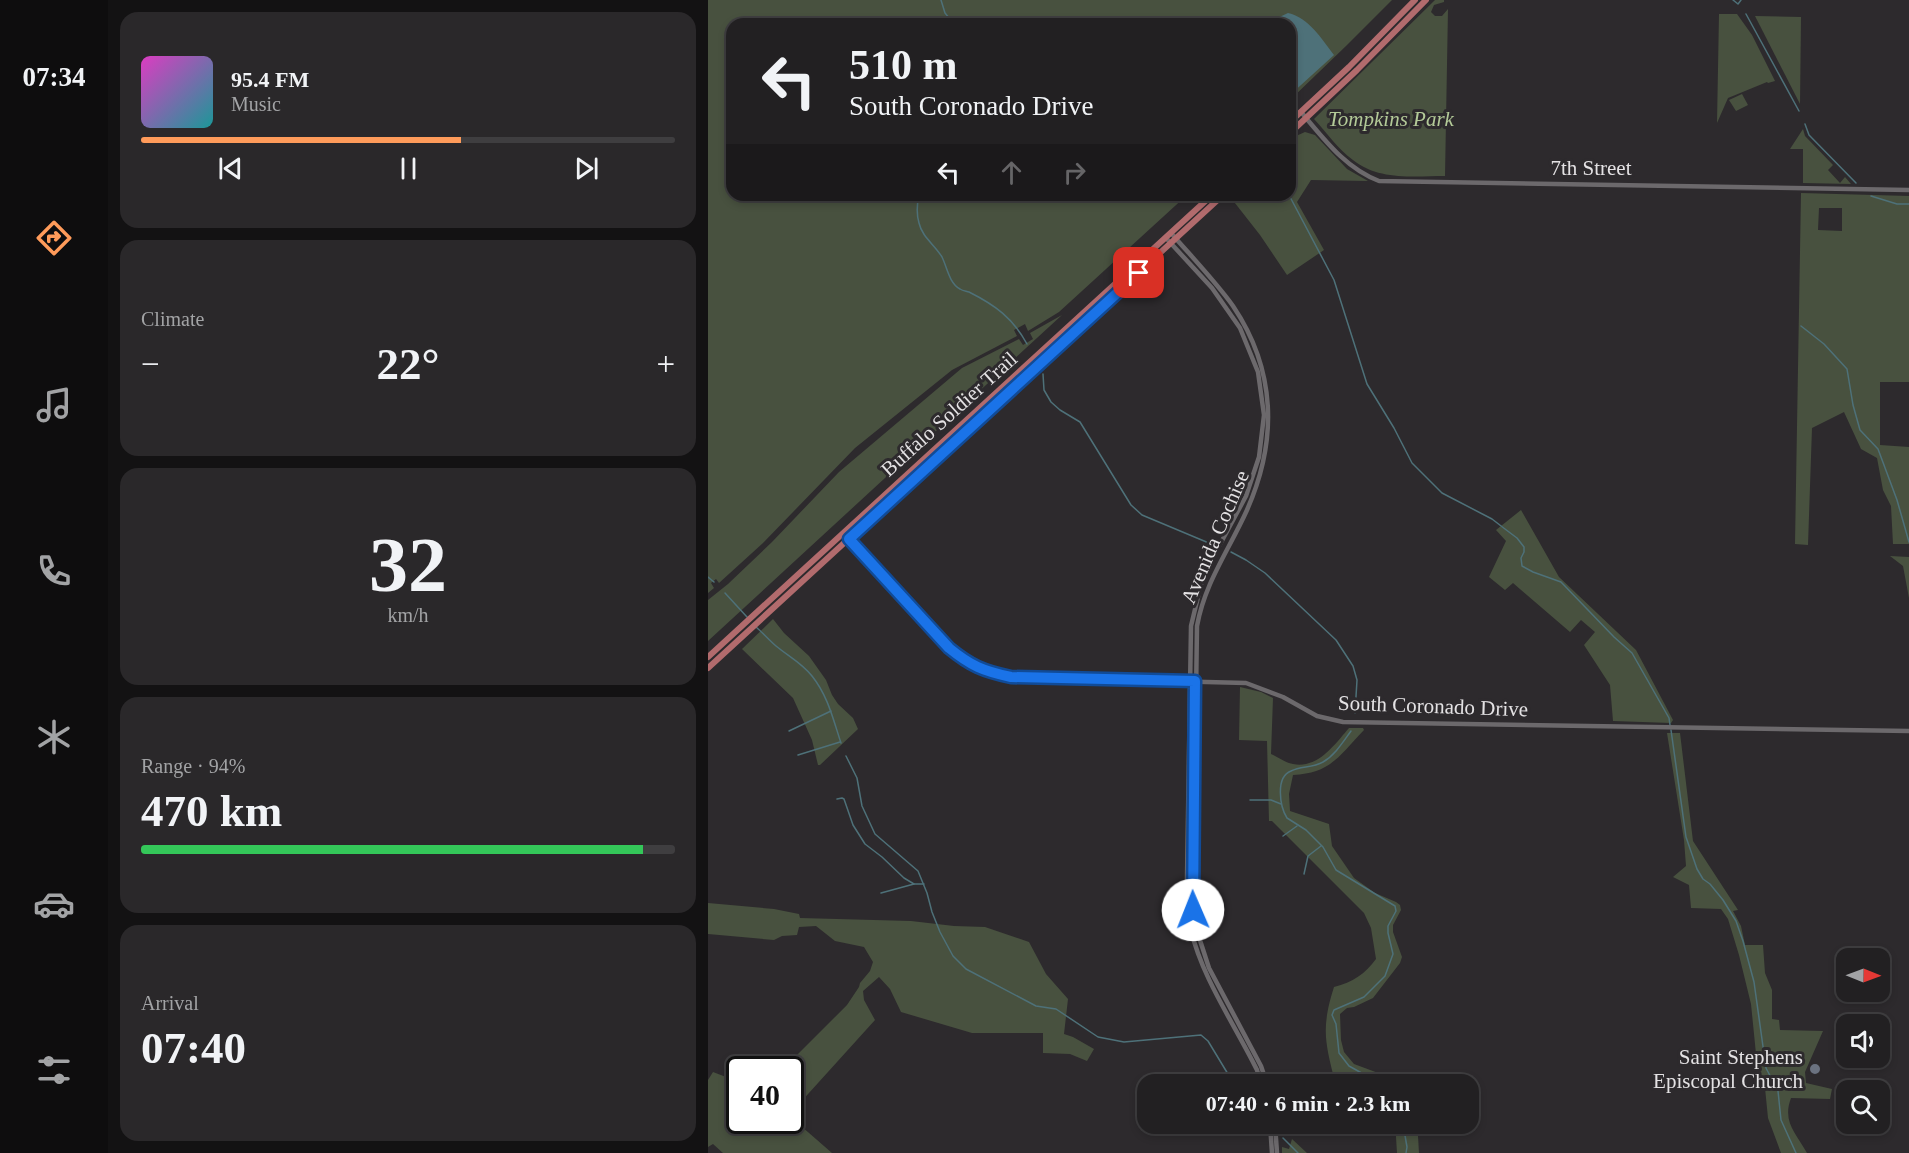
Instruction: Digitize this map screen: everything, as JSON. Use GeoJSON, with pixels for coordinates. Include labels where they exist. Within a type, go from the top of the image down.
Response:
{"type":"FeatureCollection","features":[{"type":"Feature","properties":{"kind":"main road"},"geometry":{"type":"LineString","coordinates":[[1296,117],[1416,0]]}},
{"type":"Feature","properties":{"kind":"main road"},"geometry":{"type":"LineString","coordinates":[[1296,127],[1426,0]]}},
{"type":"Feature","properties":{"kind":"main road","name":"Buffalo Soldier Trail"},"geometry":{"type":"LineString","coordinates":[[708,657],[1205,201]]}},
{"type":"Feature","properties":{"kind":"main road","name":"Buffalo Soldier Trail"},"geometry":{"type":"LineString","coordinates":[[708,668],[1216,201]]}},
{"type":"Feature","properties":{"kind":"street","name":"7th Street"},"geometry":{"type":"LineString","coordinates":[[1301,112],[1338,154],[1353,167],[1379,181],[1909,190]]}},
{"type":"Feature","properties":{"kind":"street","name":"Avenida Cochise"},"geometry":{"type":"LineString","coordinates":[[1168,235],[1212,288],[1240,328],[1258,372],[1264,415],[1259,457],[1246,496],[1203,576],[1191,626],[1193,910],[1209,968],[1252,1047],[1264,1074]]}},
{"type":"Feature","properties":{"kind":"street","name":"South Coronado Drive"},"geometry":{"type":"LineString","coordinates":[[844,532],[949,648],[969,664],[1011,677],[1246,683],[1265,689],[1317,716],[1343,722],[1909,731]]}},
{"type":"Feature","properties":{"kind":"street","name":"Avenida Cochise"},"geometry":{"type":"LineString","coordinates":[[1192,681],[1187,878],[1187,905],[1191,931],[1205,970],[1258,1074]]}},
{"type":"Feature","properties":{"kind":"street"},"geometry":{"type":"LineString","coordinates":[[1271,1134],[1272,1153]]}},
{"type":"Feature","properties":{"kind":"street"},"geometry":{"type":"LineString","coordinates":[[1276,1134],[1277,1153]]}},
{"type":"Feature","properties":{"kind":"green space"},"geometry":{"type":"Polygon","coordinates":[[[708,0],[1392,0],[1296,94],[1296,18],[726,18],[726,201],[1180,201],[1059,312],[1028,331],[1025,324],[1014,330],[1017,336],[952,370],[855,448],[763,543],[719,583],[716,579],[711,583],[714,588],[708,593],[708,0]]]}},
{"type":"Feature","properties":{"kind":"green space","name":"Tompkins Park"},"geometry":{"type":"Polygon","coordinates":[[[1435,0],[1444,0],[1444,2],[1434,5],[1431,12],[1435,16],[1442,16],[1448,9],[1445,176],[1398,176],[1363,167],[1337,146],[1314,119],[1435,0]]]}},
{"type":"Feature","properties":{"kind":"green space"},"geometry":{"type":"Polygon","coordinates":[[[1719,14],[1737,14],[1752,35],[1775,81],[1728,98],[1717,123],[1719,14]]]}},
{"type":"Feature","properties":{"kind":"green space"},"geometry":{"type":"Polygon","coordinates":[[[1755,16],[1801,17],[1800,104],[1755,16]]]}},
{"type":"Feature","properties":{"kind":"green space"},"geometry":{"type":"Polygon","coordinates":[[[1742,94],[1748,105],[1736,111],[1729,100],[1742,94]]]}},
{"type":"Feature","properties":{"kind":"green space"},"geometry":{"type":"Polygon","coordinates":[[[1803,129],[1805,136],[1833,165],[1828,170],[1840,183],[1845,177],[1851,184],[1803,183],[1803,149],[1790,149],[1803,129]]]}},
{"type":"Feature","properties":{"kind":"green space"},"geometry":{"type":"Polygon","coordinates":[[[1305,132],[1315,135],[1347,169],[1368,181],[1311,180],[1297,202],[1324,250],[1287,275],[1233,201],[1296,201],[1296,136],[1305,132]]]}},
{"type":"Feature","properties":{"kind":"green space"},"geometry":{"type":"Polygon","coordinates":[[[1801,193],[1909,196],[1909,382],[1880,382],[1880,445],[1909,447],[1909,544],[1893,544],[1891,506],[1883,490],[1877,458],[1861,449],[1844,412],[1812,428],[1808,545],[1795,544],[1801,193]],[[1819,208],[1818,230],[1842,231],[1842,208],[1819,208]]]}},
{"type":"Feature","properties":{"kind":"green space"},"geometry":{"type":"Polygon","coordinates":[[[1062,315],[708,641],[708,600],[772,542],[839,472],[962,368],[1019,339],[1023,345],[1033,339],[1030,333],[1062,315]]]}},
{"type":"Feature","properties":{"kind":"green space"},"geometry":{"type":"Polygon","coordinates":[[[1521,510],[1559,577],[1636,650],[1673,720],[1671,723],[1613,721],[1610,685],[1584,645],[1595,632],[1581,620],[1570,632],[1513,583],[1505,590],[1489,577],[1506,541],[1496,530],[1521,510]]]}},
{"type":"Feature","properties":{"kind":"green space"},"geometry":{"type":"Polygon","coordinates":[[[1890,556],[1909,557],[1909,598],[1903,566],[1890,556]]]}},
{"type":"Feature","properties":{"kind":"green space"},"geometry":{"type":"Polygon","coordinates":[[[773,619],[784,633],[809,656],[826,680],[838,704],[853,718],[858,729],[820,765],[818,765],[812,740],[793,698],[742,649],[773,619]]]}},
{"type":"Feature","properties":{"kind":"green space"},"geometry":{"type":"Polygon","coordinates":[[[1240,687],[1261,692],[1273,698],[1271,754],[1290,763],[1302,765],[1310,763],[1332,748],[1349,728],[1363,728],[1364,730],[1341,755],[1326,767],[1306,774],[1293,775],[1289,794],[1290,811],[1329,824],[1332,846],[1354,878],[1375,893],[1400,905],[1401,910],[1393,925],[1393,932],[1402,957],[1400,963],[1373,998],[1347,1008],[1340,1014],[1344,1052],[1354,1064],[1381,1074],[1333,1074],[1326,1035],[1327,1014],[1334,987],[1358,977],[1376,959],[1371,928],[1364,913],[1272,821],[1269,821],[1267,741],[1239,740],[1240,687]]]}},
{"type":"Feature","properties":{"kind":"green space"},"geometry":{"type":"Polygon","coordinates":[[[1667,733],[1680,733],[1693,841],[1738,910],[1733,911],[1741,926],[1745,945],[1763,945],[1765,973],[1772,990],[1772,1019],[1779,1020],[1780,1030],[1823,1031],[1805,1072],[1806,1083],[1832,1089],[1830,1099],[1791,1098],[1789,1106],[1789,1121],[1807,1153],[1781,1153],[1768,1118],[1765,1088],[1757,1064],[1751,1004],[1728,919],[1721,909],[1691,908],[1689,885],[1673,877],[1686,866],[1667,733]]]}},
{"type":"Feature","properties":{"kind":"green space"},"geometry":{"type":"Polygon","coordinates":[[[708,903],[774,909],[799,914],[800,918],[911,921],[985,927],[1029,942],[1046,974],[1068,999],[1064,1034],[1094,1049],[1087,1061],[1070,1054],[1043,1053],[1043,1033],[972,1033],[901,1012],[890,989],[879,977],[863,991],[864,1000],[875,1020],[804,1098],[804,1056],[796,1056],[847,1005],[870,971],[873,962],[864,947],[835,941],[816,926],[799,927],[797,935],[782,936],[774,940],[708,934],[708,903]]]}},
{"type":"Feature","properties":{"kind":"green space"},"geometry":{"type":"Polygon","coordinates":[[[713,1072],[726,1077],[726,1134],[804,1134],[804,1129],[832,1153],[723,1153],[713,1144],[708,1147],[708,1080],[713,1072]]]}},
{"type":"Feature","properties":{"kind":"green space"},"geometry":{"type":"Polygon","coordinates":[[[1396,1134],[1418,1134],[1419,1153],[1397,1153],[1396,1134]]]}},
{"type":"Feature","properties":{"kind":"green space"},"geometry":{"type":"Polygon","coordinates":[[[1292,1139],[1307,1153],[1282,1153],[1282,1147],[1289,1149],[1292,1139]]]}},
{"type":"Feature","properties":{"kind":"water"},"geometry":{"type":"Polygon","coordinates":[[[1288,13],[1302,19],[1334,55],[1296,90],[1296,18],[1278,18],[1288,13]]]}},
{"type":"Feature","properties":{"kind":"waterway"},"geometry":{"type":"LineString","coordinates":[[941,0],[949,18]]}},
{"type":"Feature","properties":{"kind":"waterway"},"geometry":{"type":"LineString","coordinates":[[1733,0],[1738,4],[1741,0]]}},
{"type":"Feature","properties":{"kind":"waterway"},"geometry":{"type":"LineString","coordinates":[[1746,14],[1799,111]]}},
{"type":"Feature","properties":{"kind":"waterway"},"geometry":{"type":"LineString","coordinates":[[1805,124],[1809,135],[1856,183]]}},
{"type":"Feature","properties":{"kind":"waterway"},"geometry":{"type":"LineString","coordinates":[[1871,196],[1897,204],[1909,204]]}},
{"type":"Feature","properties":{"kind":"waterway"},"geometry":{"type":"LineString","coordinates":[[918,201],[917,212],[921,228],[942,257],[953,283],[995,307],[1016,327],[1027,344]]}},
{"type":"Feature","properties":{"kind":"waterway"},"geometry":{"type":"LineString","coordinates":[[1292,201],[1334,280],[1367,384],[1412,463],[1442,493],[1492,519],[1517,538],[1524,547],[1521,558],[1522,566],[1561,582],[1632,653],[1669,718],[1670,725]]}},
{"type":"Feature","properties":{"kind":"waterway"},"geometry":{"type":"LineString","coordinates":[[1801,326],[1824,344],[1847,369],[1860,430],[1878,449],[1897,500],[1909,542]]}},
{"type":"Feature","properties":{"kind":"waterway"},"geometry":{"type":"LineString","coordinates":[[1043,374],[1044,390],[1051,402],[1080,422],[1131,505],[1142,515],[1216,546]]}},
{"type":"Feature","properties":{"kind":"waterway"},"geometry":{"type":"LineString","coordinates":[[1231,552],[1265,573],[1336,640],[1353,666],[1357,680],[1355,713]]}},
{"type":"Feature","properties":{"kind":"waterway"},"geometry":{"type":"LineString","coordinates":[[708,577],[714,582]]}},
{"type":"Feature","properties":{"kind":"waterway"},"geometry":{"type":"LineString","coordinates":[[725,593],[747,617]]}},
{"type":"Feature","properties":{"kind":"waterway"},"geometry":{"type":"LineString","coordinates":[[756,627],[804,667],[818,684],[833,717],[841,743]]}},
{"type":"Feature","properties":{"kind":"waterway"},"geometry":{"type":"LineString","coordinates":[[789,731],[831,711]]}},
{"type":"Feature","properties":{"kind":"waterway"},"geometry":{"type":"LineString","coordinates":[[1671,730],[1686,837],[1697,869],[1703,879],[1723,900],[1736,921],[1743,941],[1754,982],[1766,1068],[1778,1091],[1781,1120],[1796,1153]]}},
{"type":"Feature","properties":{"kind":"waterway"},"geometry":{"type":"LineString","coordinates":[[1351,731],[1335,752],[1323,762],[1295,769],[1286,774],[1280,793],[1282,807],[1287,818],[1306,830],[1323,847],[1336,870],[1395,906],[1396,911],[1388,926],[1393,954],[1385,976],[1364,997],[1334,1010],[1332,1015],[1336,1024],[1339,1053],[1349,1066],[1363,1074]]}},
{"type":"Feature","properties":{"kind":"waterway"},"geometry":{"type":"LineString","coordinates":[[798,755],[840,742]]}},
{"type":"Feature","properties":{"kind":"waterway"},"geometry":{"type":"LineString","coordinates":[[846,756],[857,778],[862,806],[875,834],[918,871],[940,932],[953,956],[966,969],[1036,1006],[1056,1009],[1098,1037],[1124,1042],[1201,1035],[1208,1041],[1228,1074]]}},
{"type":"Feature","properties":{"kind":"waterway"},"geometry":{"type":"LineString","coordinates":[[837,799],[844,799],[853,825],[865,844],[914,884]]}},
{"type":"Feature","properties":{"kind":"waterway"},"geometry":{"type":"LineString","coordinates":[[1250,800],[1271,800],[1281,804]]}},
{"type":"Feature","properties":{"kind":"waterway"},"geometry":{"type":"LineString","coordinates":[[1283,836],[1297,826]]}},
{"type":"Feature","properties":{"kind":"waterway"},"geometry":{"type":"LineString","coordinates":[[1304,874],[1308,856],[1321,846]]}},
{"type":"Feature","properties":{"kind":"waterway"},"geometry":{"type":"LineString","coordinates":[[881,893],[914,884],[924,884]]}},
{"type":"Feature","properties":{"kind":"waterway"},"geometry":{"type":"LineString","coordinates":[[1405,1134],[1406,1153]]}},
{"type":"Feature","properties":{"kind":"waterway"},"geometry":{"type":"LineString","coordinates":[[1283,1138],[1298,1153]]}},
{"type":"Feature","properties":{"kind":"place","name":"Saint Stephens Episcopal Church"},"geometry":{"type":"Point","coordinates":[1815,1069]}},
{"type":"Feature","properties":{"kind":"route"},"geometry":{"type":"LineString","coordinates":[[1139,273],[849,539],[949,648],[969,664],[1011,677],[1195,681],[1193,910]]}}]}
